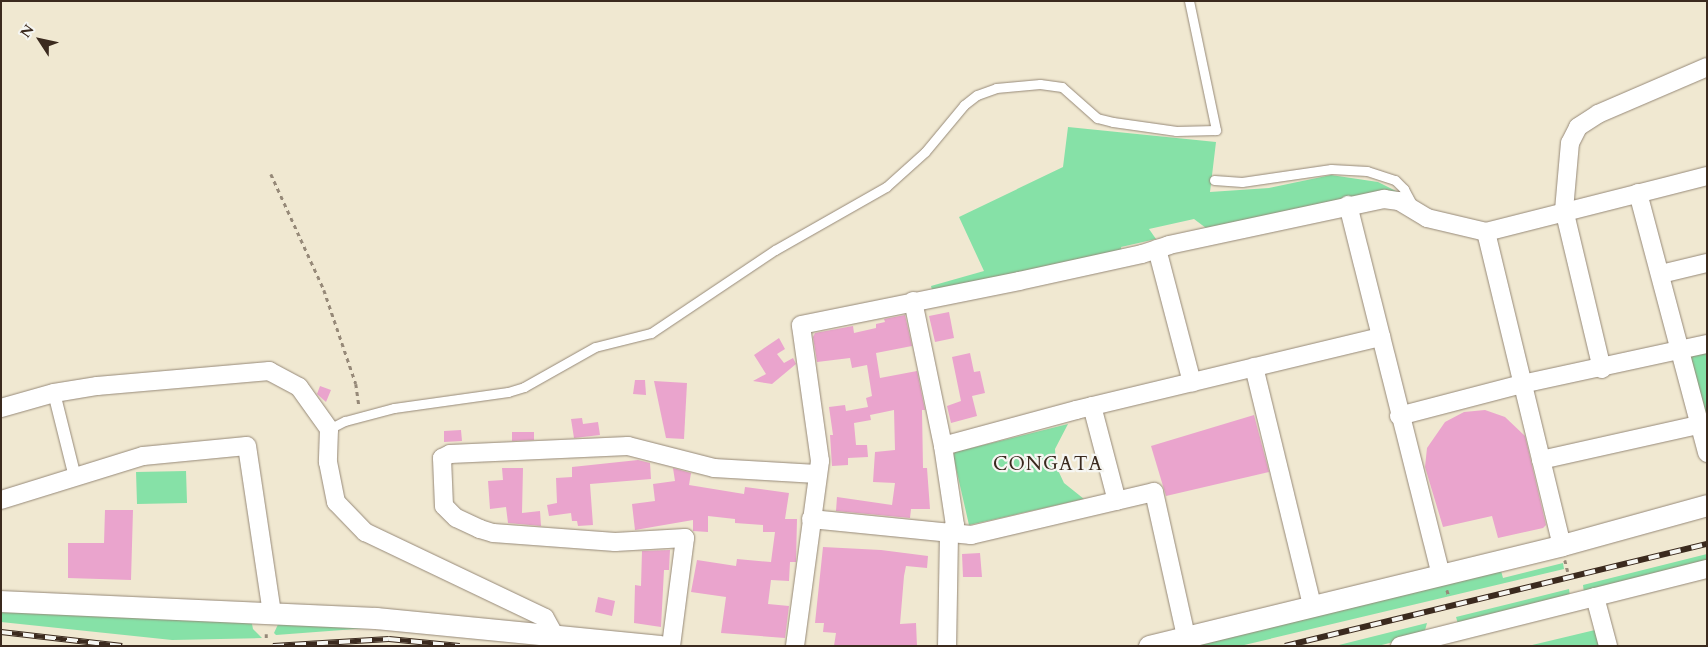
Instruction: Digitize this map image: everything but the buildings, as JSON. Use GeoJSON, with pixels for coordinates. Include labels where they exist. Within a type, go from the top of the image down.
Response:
{"type":"FeatureCollection","features":[{"type":"Feature","properties":{"kind":"street"},"geometry":{"type":"LineString","coordinates":[[1602,369],[1564,210],[1570,143],[1578,126],[1598,114],[1707,67]]}},
{"type":"Feature","properties":{"kind":"street"},"geometry":{"type":"LineString","coordinates":[[795,646],[820,461],[801,325],[912,301],[1029,279],[1348,205],[1390,199],[1414,208],[1427,218],[1486,232],[1564,210],[1707,176]]}},
{"type":"Feature","properties":{"kind":"street"},"geometry":{"type":"LineString","coordinates":[[1638,193],[1680,351],[1704,423],[1707,453]]}},
{"type":"Feature","properties":{"kind":"street"},"geometry":{"type":"LineString","coordinates":[[1348,205],[1399,416],[1441,574]]}},
{"type":"Feature","properties":{"kind":"street"},"geometry":{"type":"LineString","coordinates":[[1486,232],[1563,552]]}},
{"type":"Feature","properties":{"kind":"street"},"geometry":{"type":"LineString","coordinates":[[1157,249],[1192,382]]}},
{"type":"Feature","properties":{"kind":"street"},"geometry":{"type":"LineString","coordinates":[[1661,274],[1707,263]]}},
{"type":"Feature","properties":{"kind":"street"},"geometry":{"type":"LineString","coordinates":[[912,301],[943,446],[955,525],[949,534],[947,646]]}},
{"type":"Feature","properties":{"kind":"street"},"geometry":{"type":"LineString","coordinates":[[943,446],[1092,406],[1381,337]]}},
{"type":"Feature","properties":{"kind":"street"},"geometry":{"type":"LineString","coordinates":[[1399,416],[1522,384],[1602,369],[1707,344]]}},
{"type":"Feature","properties":{"kind":"street"},"geometry":{"type":"LineString","coordinates":[[1254,367],[1312,605]]}},
{"type":"Feature","properties":{"kind":"street"},"geometry":{"type":"LineString","coordinates":[[1,408],[54,393],[155,380],[269,371],[299,386],[329,429],[328,462],[336,502],[365,532],[545,618],[554,634]]}},
{"type":"Feature","properties":{"kind":"street"},"geometry":{"type":"LineString","coordinates":[[54,393],[75,477]]}},
{"type":"Feature","properties":{"kind":"street"},"geometry":{"type":"LineString","coordinates":[[1092,406],[1117,501]]}},
{"type":"Feature","properties":{"kind":"street"},"geometry":{"type":"LineString","coordinates":[[1541,460],[1704,423]]}},
{"type":"Feature","properties":{"kind":"street"},"geometry":{"type":"LineString","coordinates":[[1,500],[144,456],[247,446],[272,613]]}},
{"type":"Feature","properties":{"kind":"street"},"geometry":{"type":"LineString","coordinates":[[671,646],[685,538],[615,542],[493,533],[480,529],[456,518],[444,506],[442,458],[450,454],[628,446],[714,468],[817,474]]}},
{"type":"Feature","properties":{"kind":"street"},"geometry":{"type":"LineString","coordinates":[[811,519],[949,534],[975,534],[1154,492],[1186,636]]}},
{"type":"Feature","properties":{"kind":"street"},"geometry":{"type":"LineString","coordinates":[[1149,646],[1441,574],[1563,552],[1707,506]]}},
{"type":"Feature","properties":{"kind":"street"},"geometry":{"type":"LineString","coordinates":[[1400,646],[1707,569]]}},
{"type":"Feature","properties":{"kind":"street"},"geometry":{"type":"LineString","coordinates":[[1595,597],[1608,646]]}},
{"type":"Feature","properties":{"kind":"street"},"geometry":{"type":"LineString","coordinates":[[1,601],[272,613],[554,634],[660,646]]}},
{"type":"Feature","properties":{"kind":"lane"},"geometry":{"type":"LineString","coordinates":[[329,429],[359,417],[411,405],[508,392],[524,387],[595,347],[628,341],[651,333],[775,250],[886,187],[925,152],[964,106],[976,95],[996,88],[1040,84],[1062,87],[1097,118],[1176,131],[1202,133],[1216,130],[1189,1]]}},
{"type":"Feature","properties":{"kind":"lane"},"geometry":{"type":"LineString","coordinates":[[1214,180],[1242,182],[1331,169],[1367,171],[1395,180],[1404,189],[1414,208]]}},
{"type":"Feature","properties":{"kind":"path"},"geometry":{"type":"LineString","coordinates":[[271,174],[305,244],[341,338],[356,384],[359,417]]}},
{"type":"Feature","properties":{"kind":"path"},"geometry":{"type":"LineString","coordinates":[[1563,552],[1568,572]]}},
{"type":"Feature","properties":{"kind":"green space"},"geometry":{"type":"Polygon","coordinates":[[[1068,127],[1216,142],[1210,192],[1269,188],[1331,175],[1378,182],[1398,192],[1206,228],[1194,219],[1149,229],[1156,239],[1121,247],[1122,253],[932,290],[931,286],[984,271],[959,217],[1063,167],[1068,127]]]}},
{"type":"Feature","properties":{"kind":"green space"},"geometry":{"type":"Polygon","coordinates":[[[1707,349],[1707,418],[1689,353],[1707,349]]]}},
{"type":"Feature","properties":{"kind":"green space"},"geometry":{"type":"Polygon","coordinates":[[[1068,424],[1055,449],[1056,466],[1064,483],[1084,499],[969,525],[953,455],[955,452],[1068,424]]]}},
{"type":"Feature","properties":{"kind":"green space"},"geometry":{"type":"Polygon","coordinates":[[[186,471],[187,503],[137,504],[136,472],[186,471]]]}},
{"type":"Feature","properties":{"kind":"green space"},"geometry":{"type":"Polygon","coordinates":[[[1707,554],[1707,562],[1584,593],[1583,585],[1707,554]]]}},
{"type":"Feature","properties":{"kind":"green space"},"geometry":{"type":"Polygon","coordinates":[[[1563,563],[1564,569],[1240,646],[1174,646],[1500,567],[1503,578],[1563,563]]]}},
{"type":"Feature","properties":{"kind":"green space"},"geometry":{"type":"Polygon","coordinates":[[[1569,589],[1570,596],[1458,624],[1456,617],[1569,589]]]}},
{"type":"Feature","properties":{"kind":"green space"},"geometry":{"type":"Polygon","coordinates":[[[1,608],[251,619],[253,629],[262,638],[172,640],[1,622],[1,608]]]}},
{"type":"Feature","properties":{"kind":"green space"},"geometry":{"type":"Polygon","coordinates":[[[280,620],[369,628],[276,635],[274,633],[280,620]]]}},
{"type":"Feature","properties":{"kind":"green space"},"geometry":{"type":"Polygon","coordinates":[[[1427,623],[1424,634],[1378,646],[1335,646],[1427,623]]]}},
{"type":"Feature","properties":{"kind":"green space"},"geometry":{"type":"Polygon","coordinates":[[[1595,630],[1599,646],[1528,646],[1595,630]]]}},
{"type":"Feature","properties":{"kind":"railway"},"geometry":{"type":"LineString","coordinates":[[1285,646],[1707,544]]}},
{"type":"Feature","properties":{"kind":"railway"},"geometry":{"type":"LineString","coordinates":[[1,632],[122,646]]}},
{"type":"Feature","properties":{"kind":"railway"},"geometry":{"type":"LineString","coordinates":[[273,646],[389,639],[460,646]]}},
{"type":"Feature","properties":{"kind":"district","name":"CONGATA"},"geometry":{"type":"Point","coordinates":[1048,465]}}]}
